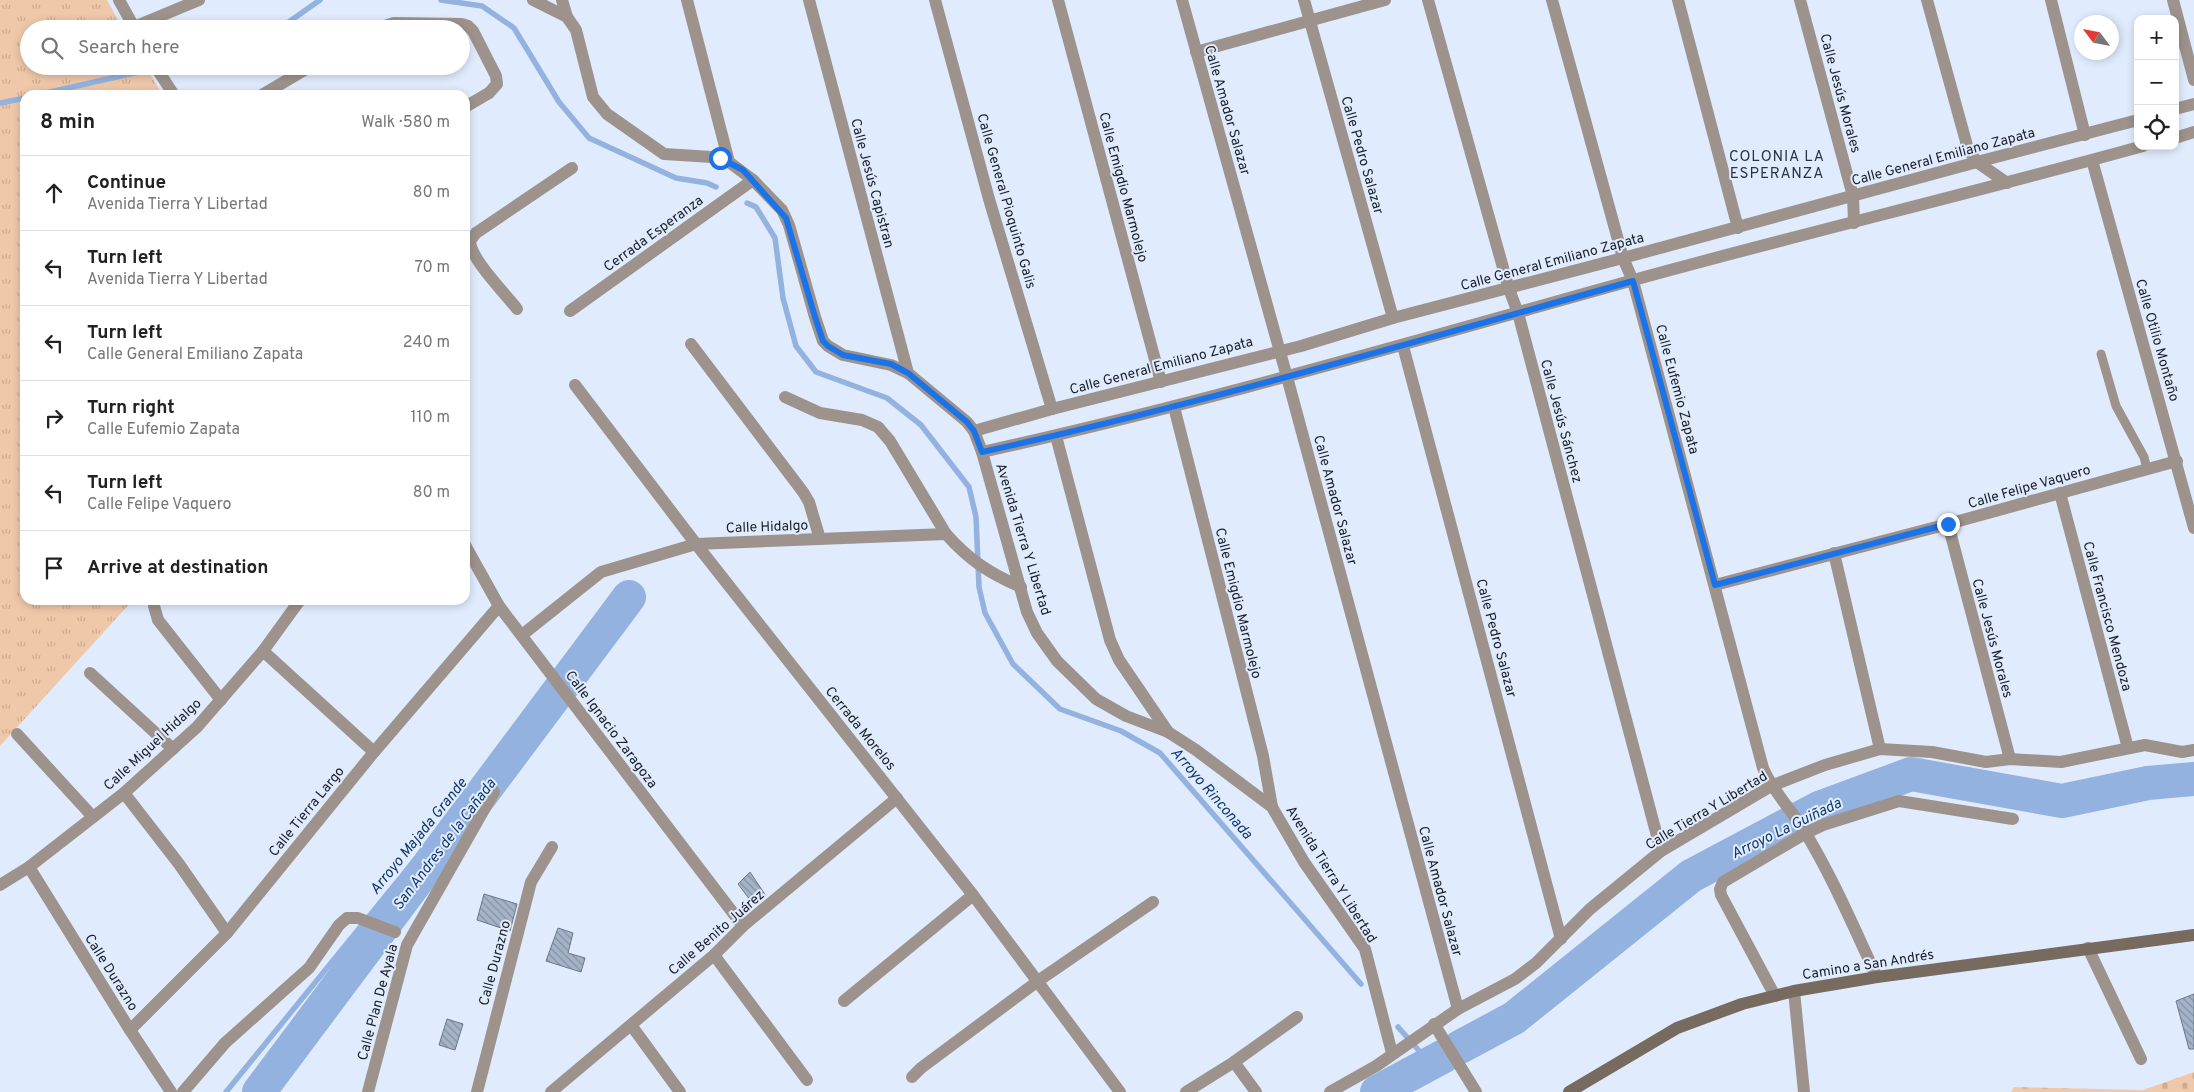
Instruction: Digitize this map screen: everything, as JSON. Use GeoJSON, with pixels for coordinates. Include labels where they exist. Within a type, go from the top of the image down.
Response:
{"type":"FeatureCollection","features":[{"type":"Feature","properties":{"kind":"street"},"geometry":{"type":"LineString","coordinates":[[119,0],[130,20]]}},
{"type":"Feature","properties":{"kind":"street"},"geometry":{"type":"LineString","coordinates":[[153,20],[199,0]]}},
{"type":"Feature","properties":{"kind":"street"},"geometry":{"type":"LineString","coordinates":[[533,0],[567,18]]}},
{"type":"Feature","properties":{"kind":"street","name":"Avenida Tierra Y Libertad"},"geometry":{"type":"LineString","coordinates":[[562,0],[567,18],[576,30],[594,97],[607,114],[664,154],[697,155],[729,162],[753,180],[786,218],[823,341],[843,355],[891,364],[908,373],[967,422],[974,431],[982,452],[1027,612],[1037,633],[1057,661],[1096,699],[1126,716],[1168,732],[1196,750],[1272,807],[1304,862],[1364,950],[1392,1053]]}},
{"type":"Feature","properties":{"kind":"street"},"geometry":{"type":"LineString","coordinates":[[687,0],[729,162]]}},
{"type":"Feature","properties":{"kind":"street","name":"Calle Jesús Capistran"},"geometry":{"type":"LineString","coordinates":[[809,0],[908,373]]}},
{"type":"Feature","properties":{"kind":"street","name":"Calle General Pioquinto Galis"},"geometry":{"type":"LineString","coordinates":[[935,0],[990,199],[1052,409]]}},
{"type":"Feature","properties":{"kind":"street","name":"Calle Emigdio Marmolejo"},"geometry":{"type":"LineString","coordinates":[[1058,0],[1161,382]]}},
{"type":"Feature","properties":{"kind":"street","name":"Calle Amador Salazar"},"geometry":{"type":"LineString","coordinates":[[1182,0],[1280,350],[1458,1009]]}},
{"type":"Feature","properties":{"kind":"street","name":"Calle Pedro Salazar"},"geometry":{"type":"LineString","coordinates":[[1304,0],[1393,318]]}},
{"type":"Feature","properties":{"kind":"street"},"geometry":{"type":"LineString","coordinates":[[1196,52],[1385,0]]}},
{"type":"Feature","properties":{"kind":"street","name":"Calle Jesús Sánchez"},"geometry":{"type":"LineString","coordinates":[[1428,0],[1509,289],[1518,313],[1661,851]]}},
{"type":"Feature","properties":{"kind":"street","name":"Calle Eufemio Zapata"},"geometry":{"type":"LineString","coordinates":[[1552,0],[1623,258],[1633,281],[1763,768],[1772,786],[1804,830],[1832,880],[1877,977]]}},
{"type":"Feature","properties":{"kind":"street"},"geometry":{"type":"LineString","coordinates":[[1678,0],[1738,228]]}},
{"type":"Feature","properties":{"kind":"street","name":"Calle Jesús Morales"},"geometry":{"type":"LineString","coordinates":[[1800,0],[1853,196],[1854,223]]}},
{"type":"Feature","properties":{"kind":"street"},"geometry":{"type":"LineString","coordinates":[[1927,0],[1962,135],[1968,149],[1977,162],[2008,183]]}},
{"type":"Feature","properties":{"kind":"street"},"geometry":{"type":"LineString","coordinates":[[2051,0],[2085,135]]}},
{"type":"Feature","properties":{"kind":"street"},"geometry":{"type":"LineString","coordinates":[[2173,0],[2194,80]]}},
{"type":"Feature","properties":{"kind":"street"},"geometry":{"type":"LineString","coordinates":[[470,28],[496,76],[497,84],[489,93],[470,103]]}},
{"type":"Feature","properties":{"kind":"street"},"geometry":{"type":"LineString","coordinates":[[161,75],[171,90]]}},
{"type":"Feature","properties":{"kind":"street"},"geometry":{"type":"LineString","coordinates":[[270,90],[296,75]]}},
{"type":"Feature","properties":{"kind":"street"},"geometry":{"type":"LineString","coordinates":[[2179,108],[2194,104]]}},
{"type":"Feature","properties":{"kind":"street","name":"Calle General Emiliano Zapata"},"geometry":{"type":"LineString","coordinates":[[974,431],[1052,409],[1300,346],[1393,318],[1509,289],[2134,121]]}},
{"type":"Feature","properties":{"kind":"street"},"geometry":{"type":"LineString","coordinates":[[2179,137],[2194,132]]}},
{"type":"Feature","properties":{"kind":"street"},"geometry":{"type":"LineString","coordinates":[[982,452],[1174,407],[1403,346],[1633,281],[2134,149]]}},
{"type":"Feature","properties":{"kind":"street","name":"Calle Otilio Montaño"},"geometry":{"type":"LineString","coordinates":[[2092,160],[2177,461],[2194,528]]}},
{"type":"Feature","properties":{"kind":"street"},"geometry":{"type":"LineString","coordinates":[[517,309],[477,259],[470,244],[476,233],[572,168]]}},
{"type":"Feature","properties":{"kind":"street","name":"Cerrada Esperanza"},"geometry":{"type":"LineString","coordinates":[[570,310],[753,180]]}},
{"type":"Feature","properties":{"kind":"street"},"geometry":{"type":"LineString","coordinates":[[470,262],[477,259]]}},
{"type":"Feature","properties":{"kind":"street"},"geometry":{"type":"LineString","coordinates":[[691,344],[803,492],[809,502],[820,539]]}},
{"type":"Feature","properties":{"kind":"street","name":"Calle Pedro Salazar"},"geometry":{"type":"LineString","coordinates":[[1403,346],[1561,939]]}},
{"type":"Feature","properties":{"kind":"street","name":"Cerrada Morelos"},"geometry":{"type":"LineString","coordinates":[[575,384],[696,544],[973,895],[1120,1092]]}},
{"type":"Feature","properties":{"kind":"street"},"geometry":{"type":"LineString","coordinates":[[785,397],[820,413],[862,420],[878,427],[890,441],[946,534],[970,559],[996,576],[1021,586]]}},
{"type":"Feature","properties":{"kind":"street","name":"Calle Emigdio Marmolejo"},"geometry":{"type":"LineString","coordinates":[[1174,407],[1263,756],[1272,807]]}},
{"type":"Feature","properties":{"kind":"street"},"geometry":{"type":"LineString","coordinates":[[1056,436],[1110,640],[1119,660],[1168,732]]}},
{"type":"Feature","properties":{"kind":"street","name":"Calle Felipe Vaquero"},"geometry":{"type":"LineString","coordinates":[[1715,585],[2177,461]]}},
{"type":"Feature","properties":{"kind":"street","name":"Calle Francisco Mendoza"},"geometry":{"type":"LineString","coordinates":[[2060,493],[2128,748]]}},
{"type":"Feature","properties":{"kind":"street","name":"Calle Jesús Morales"},"geometry":{"type":"LineString","coordinates":[[1948,524],[2010,759]]}},
{"type":"Feature","properties":{"kind":"street","name":"Calle Hidalgo"},"geometry":{"type":"LineString","coordinates":[[522,635],[601,572],[696,544],[946,534]]}},
{"type":"Feature","properties":{"kind":"street"},"geometry":{"type":"LineString","coordinates":[[1834,553],[1880,749]]}},
{"type":"Feature","properties":{"kind":"street","name":"Calle Ignacio Zaragoza"},"geometry":{"type":"LineString","coordinates":[[470,554],[499,606],[743,926]]}},
{"type":"Feature","properties":{"kind":"street"},"geometry":{"type":"LineString","coordinates":[[155,605],[158,620],[222,700]]}},
{"type":"Feature","properties":{"kind":"street","name":"Calle Miguel Hidalgo"},"geometry":{"type":"LineString","coordinates":[[0,885],[29,867],[93,817],[197,727],[264,651],[296,605]]}},
{"type":"Feature","properties":{"kind":"street","name":"Calle Tierra Largo"},"geometry":{"type":"LineString","coordinates":[[130,1030],[227,933],[374,752],[499,606]]}},
{"type":"Feature","properties":{"kind":"street"},"geometry":{"type":"LineString","coordinates":[[264,651],[374,752]]}},
{"type":"Feature","properties":{"kind":"street"},"geometry":{"type":"LineString","coordinates":[[90,673],[173,749]]}},
{"type":"Feature","properties":{"kind":"street"},"geometry":{"type":"LineString","coordinates":[[17,734],[93,817]]}},
{"type":"Feature","properties":{"kind":"street","name":"Calle Tierra Y Libertad"},"geometry":{"type":"LineString","coordinates":[[1330,1092],[1376,1066],[1392,1053],[1458,1009],[1516,979],[1561,939],[1590,909],[1661,851],[1772,786],[1825,765],[1880,749],[1932,752],[1986,762],[2010,759],[2068,762],[2128,748],[2145,746],[2182,752],[2194,750]]}},
{"type":"Feature","properties":{"kind":"street"},"geometry":{"type":"LineString","coordinates":[[124,792],[179,864],[227,933]]}},
{"type":"Feature","properties":{"kind":"street","name":"Calle Plan De Ayala"},"geometry":{"type":"LineString","coordinates":[[368,1092],[408,945],[494,792]]}},
{"type":"Feature","properties":{"kind":"street","name":"Calle Benito Juárez"},"geometry":{"type":"LineString","coordinates":[[553,1091],[714,955],[743,926],[897,798]]}},
{"type":"Feature","properties":{"kind":"street"},"geometry":{"type":"LineString","coordinates":[[1775,996],[1721,895],[1720,889],[1723,882],[1804,830],[1899,800],[2013,819]]}},
{"type":"Feature","properties":{"kind":"street","name":"Calle Durazno"},"geometry":{"type":"LineString","coordinates":[[476,1092],[531,882],[552,847]]}},
{"type":"Feature","properties":{"kind":"street","name":"Calle Durazno"},"geometry":{"type":"LineString","coordinates":[[29,867],[130,1030],[172,1092]]}},
{"type":"Feature","properties":{"kind":"street"},"geometry":{"type":"LineString","coordinates":[[844,1001],[973,895]]}},
{"type":"Feature","properties":{"kind":"street"},"geometry":{"type":"LineString","coordinates":[[912,1077],[921,1068],[1038,981],[1153,902]]}},
{"type":"Feature","properties":{"kind":"street"},"geometry":{"type":"LineString","coordinates":[[183,1092],[225,1043],[309,968],[339,924],[347,918],[358,918],[395,932]]}},
{"type":"Feature","properties":{"kind":"street","name":"Camino a San Andrés"},"geometry":{"type":"LineString","coordinates":[[1569,1092],[1677,1028],[1742,1004],[1794,991],[1877,977],[2194,935]]}},
{"type":"Feature","properties":{"kind":"street"},"geometry":{"type":"LineString","coordinates":[[2088,948],[2142,1059]]}},
{"type":"Feature","properties":{"kind":"street"},"geometry":{"type":"LineString","coordinates":[[714,955],[807,1080]]}},
{"type":"Feature","properties":{"kind":"street"},"geometry":{"type":"LineString","coordinates":[[1794,991],[1804,1092]]}},
{"type":"Feature","properties":{"kind":"street"},"geometry":{"type":"LineString","coordinates":[[1186,1092],[1234,1062],[1298,1017]]}},
{"type":"Feature","properties":{"kind":"street"},"geometry":{"type":"LineString","coordinates":[[1434,1024],[1476,1092]]}},
{"type":"Feature","properties":{"kind":"street"},"geometry":{"type":"LineString","coordinates":[[631,1026],[680,1092]]}},
{"type":"Feature","properties":{"kind":"street"},"geometry":{"type":"LineString","coordinates":[[1234,1062],[1256,1092]]}},
{"type":"Feature","properties":{"kind":"lane"},"geometry":{"type":"LineString","coordinates":[[2101,354],[2116,406],[2144,457],[2147,469]]}},
{"type":"Feature","properties":{"kind":"green space"},"geometry":{"type":"Polygon","coordinates":[[[0,0],[107,0],[118,20],[20,20],[20,75],[151,75],[160,90],[20,90],[20,605],[128,605],[0,746],[0,0]]]}},
{"type":"Feature","properties":{"kind":"green space"},"geometry":{"type":"Polygon","coordinates":[[[2194,1072],[2194,1092],[2011,1092],[2014,1087],[2143,1090],[2194,1072]]]}},
{"type":"Feature","properties":{"kind":"building"},"geometry":{"type":"Polygon","coordinates":[[[750,872],[766,896],[754,905],[738,884],[750,872]]]}},
{"type":"Feature","properties":{"kind":"building"},"geometry":{"type":"Polygon","coordinates":[[[484,894],[517,904],[510,931],[477,920],[484,894]]]}},
{"type":"Feature","properties":{"kind":"building"},"geometry":{"type":"Polygon","coordinates":[[[558,928],[573,933],[568,953],[585,958],[581,972],[546,961],[558,928]]]}},
{"type":"Feature","properties":{"kind":"building"},"geometry":{"type":"Polygon","coordinates":[[[2194,994],[2194,1049],[2189,1049],[2176,1001],[2194,994]]]}},
{"type":"Feature","properties":{"kind":"building"},"geometry":{"type":"Polygon","coordinates":[[[447,1019],[463,1024],[455,1050],[439,1045],[447,1019]]]}},
{"type":"Feature","properties":{"kind":"waterway","name":"Arroyo Rinconada"},"geometry":{"type":"LineString","coordinates":[[292,20],[320,0]]}},
{"type":"Feature","properties":{"kind":"waterway","name":"Arroyo Rinconada"},"geometry":{"type":"LineString","coordinates":[[441,0],[482,6],[514,28],[559,102],[589,138],[676,178],[707,183],[716,187]]}},
{"type":"Feature","properties":{"kind":"waterway","name":"Arroyo Rinconada"},"geometry":{"type":"LineString","coordinates":[[59,90],[125,75]]}},
{"type":"Feature","properties":{"kind":"waterway","name":"Arroyo Rinconada"},"geometry":{"type":"LineString","coordinates":[[0,103],[20,99]]}},
{"type":"Feature","properties":{"kind":"waterway","name":"Arroyo Rinconada"},"geometry":{"type":"LineString","coordinates":[[747,203],[756,207],[775,238],[783,298],[796,346],[816,372],[887,398],[921,425],[969,487],[976,517],[979,587],[985,613],[1013,664],[1060,709],[1121,731],[1160,753],[1361,984]]}},
{"type":"Feature","properties":{"kind":"waterway","name":"Arroyo Majada Grande"},"geometry":{"type":"LineString","coordinates":[[226,1092],[629,597]]}},
{"type":"Feature","properties":{"kind":"waterway","name":"San Andres de la Cañada"},"geometry":{"type":"LineString","coordinates":[[259,1092],[629,597]]}},
{"type":"Feature","properties":{"kind":"waterway","name":"Arroyo La Guiñada"},"geometry":{"type":"LineString","coordinates":[[1460,1047],[1514,1018],[1691,876],[1819,808],[1911,774],[2062,801],[2148,783],[2194,779]]}},
{"type":"Feature","properties":{"kind":"waterway","name":"Arroyo Rinconada"},"geometry":{"type":"LineString","coordinates":[[1398,1027],[1430,1063]]}},
{"type":"Feature","properties":{"kind":"waterway","name":"San Andres de la Cañada"},"geometry":{"type":"LineString","coordinates":[[1377,1092],[1444,1056]]}},
{"type":"Feature","properties":{"kind":"district","name":"COLONIA LA ESPERANZA"},"geometry":{"type":"Point","coordinates":[1777,164]}},
{"type":"Feature","properties":{"kind":"route"},"geometry":{"type":"LineString","coordinates":[[720,158],[743,170],[782,210],[789,225],[823,341],[843,355],[891,364],[908,373],[931,390],[967,422],[974,431],[982,452],[1174,407],[1403,346],[1633,281],[1715,585],[1948,524]]}}]}
